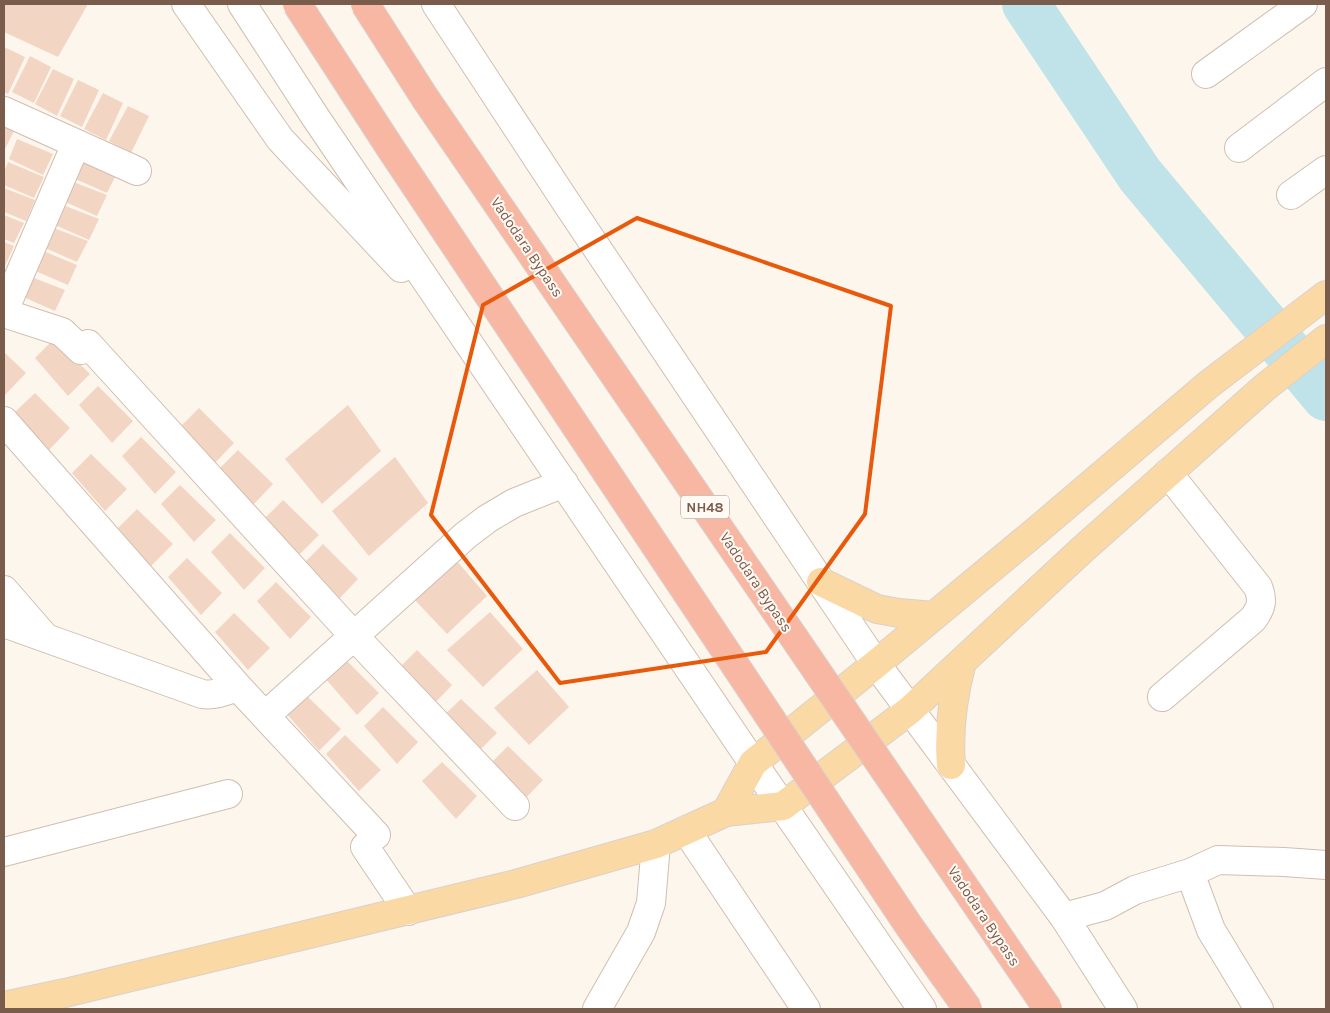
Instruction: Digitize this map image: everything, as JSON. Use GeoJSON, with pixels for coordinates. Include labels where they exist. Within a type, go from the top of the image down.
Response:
{"type":"FeatureCollection","features":[{"type":"Feature","properties":{"kind":"highway"},"geometry":{"type":"LineString","coordinates":[[297,4],[406,171],[909,926],[968,1009]]}},
{"type":"Feature","properties":{"kind":"highway","name":"Vadodara Bypass"},"geometry":{"type":"LineString","coordinates":[[365,4],[425,98],[1048,1009]]}},
{"type":"Feature","properties":{"kind":"main road"},"geometry":{"type":"LineString","coordinates":[[726,812],[753,763],[934,616],[1209,384],[1323,297]]}},
{"type":"Feature","properties":{"kind":"main road"},"geometry":{"type":"LineString","coordinates":[[4,1006],[66,993],[516,884],[656,844],[726,812],[783,806],[910,710],[1083,549],[1168,473],[1264,388],[1326,339]]}},
{"type":"Feature","properties":{"kind":"main road"},"geometry":{"type":"LineString","coordinates":[[821,582],[877,609],[934,616]]}},
{"type":"Feature","properties":{"kind":"main road"},"geometry":{"type":"LineString","coordinates":[[952,765],[949,736],[954,690],[962,662]]}},
{"type":"Feature","properties":{"kind":"street"},"geometry":{"type":"LineString","coordinates":[[186,4],[280,139],[459,329]]}},
{"type":"Feature","properties":{"kind":"street"},"geometry":{"type":"LineString","coordinates":[[242,4],[314,115],[922,1009]]}},
{"type":"Feature","properties":{"kind":"street"},"geometry":{"type":"LineString","coordinates":[[436,4],[566,202],[876,664],[1064,918],[1124,1009]]}},
{"type":"Feature","properties":{"kind":"street"},"geometry":{"type":"LineString","coordinates":[[1206,74],[1303,4]]}},
{"type":"Feature","properties":{"kind":"street"},"geometry":{"type":"LineString","coordinates":[[1239,148],[1326,82]]}},
{"type":"Feature","properties":{"kind":"street"},"geometry":{"type":"LineString","coordinates":[[4,111],[137,171]]}},
{"type":"Feature","properties":{"kind":"street"},"geometry":{"type":"LineString","coordinates":[[76,144],[7,305],[62,332],[84,347],[515,806]]}},
{"type":"Feature","properties":{"kind":"street"},"geometry":{"type":"LineString","coordinates":[[1291,195],[1326,170]]}},
{"type":"Feature","properties":{"kind":"street"},"geometry":{"type":"LineString","coordinates":[[4,422],[265,716],[371,841],[408,911]]}},
{"type":"Feature","properties":{"kind":"street"},"geometry":{"type":"LineString","coordinates":[[1162,697],[1253,619],[1258,613],[1262,598],[1258,587],[1168,473]]}},
{"type":"Feature","properties":{"kind":"street"},"geometry":{"type":"LineString","coordinates":[[265,716],[480,524],[514,503],[564,483]]}},
{"type":"Feature","properties":{"kind":"street"},"geometry":{"type":"LineString","coordinates":[[4,590],[47,639]]}},
{"type":"Feature","properties":{"kind":"street"},"geometry":{"type":"LineString","coordinates":[[4,623],[202,694],[220,694],[238,687]]}},
{"type":"Feature","properties":{"kind":"street"},"geometry":{"type":"LineString","coordinates":[[4,852],[228,794]]}},
{"type":"Feature","properties":{"kind":"street"},"geometry":{"type":"LineString","coordinates":[[686,830],[806,1009]]}},
{"type":"Feature","properties":{"kind":"street"},"geometry":{"type":"LineString","coordinates":[[605,1006],[641,932],[651,903],[656,844]]}},
{"type":"Feature","properties":{"kind":"street"},"geometry":{"type":"LineString","coordinates":[[1064,918],[1105,906],[1135,890],[1190,872],[1218,860],[1326,865]]}},
{"type":"Feature","properties":{"kind":"street"},"geometry":{"type":"LineString","coordinates":[[1190,872],[1211,930],[1259,1009]]}},
{"type":"Feature","properties":{"kind":"highlighted area"},"geometry":{"type":"Polygon","coordinates":[[[637,218],[891,306],[865,514],[766,652],[560,683],[431,515],[483,305],[637,218]]]}},
{"type":"Feature","properties":{"kind":"building"},"geometry":{"type":"Polygon","coordinates":[[[5,4],[88,4],[58,57],[4,32],[5,4]]]}},
{"type":"Feature","properties":{"kind":"building"},"geometry":{"type":"Polygon","coordinates":[[[4,47],[25,57],[8,94],[4,92],[4,47]]]}},
{"type":"Feature","properties":{"kind":"building"},"geometry":{"type":"Polygon","coordinates":[[[30,56],[51,67],[34,103],[12,92],[30,56]]]}},
{"type":"Feature","properties":{"kind":"building"},"geometry":{"type":"Polygon","coordinates":[[[53,69],[74,79],[57,116],[35,104],[53,69]]]}},
{"type":"Feature","properties":{"kind":"building"},"geometry":{"type":"Polygon","coordinates":[[[78,80],[99,90],[82,127],[60,116],[78,80]]]}},
{"type":"Feature","properties":{"kind":"building"},"geometry":{"type":"Polygon","coordinates":[[[103,93],[123,103],[106,140],[84,129],[103,93]]]}},
{"type":"Feature","properties":{"kind":"building"},"geometry":{"type":"Polygon","coordinates":[[[128,106],[149,116],[131,153],[109,141],[128,106]]]}},
{"type":"Feature","properties":{"kind":"building"},"geometry":{"type":"Polygon","coordinates":[[[4,127],[14,131],[4,151],[4,127]]]}},
{"type":"Feature","properties":{"kind":"building"},"geometry":{"type":"Polygon","coordinates":[[[17,139],[53,154],[43,175],[9,159],[17,139]]]}},
{"type":"Feature","properties":{"kind":"building"},"geometry":{"type":"Polygon","coordinates":[[[81,158],[117,173],[107,193],[73,178],[81,158]]]}},
{"type":"Feature","properties":{"kind":"building"},"geometry":{"type":"Polygon","coordinates":[[[8,162],[44,177],[34,198],[4,185],[4,172],[8,162]]]}},
{"type":"Feature","properties":{"kind":"building"},"geometry":{"type":"Polygon","coordinates":[[[71,181],[107,195],[97,216],[63,201],[71,181]]]}},
{"type":"Feature","properties":{"kind":"building"},"geometry":{"type":"Polygon","coordinates":[[[4,188],[35,200],[26,221],[4,212],[4,188]]]}},
{"type":"Feature","properties":{"kind":"building"},"geometry":{"type":"Polygon","coordinates":[[[63,205],[99,219],[89,240],[55,225],[63,205]]]}},
{"type":"Feature","properties":{"kind":"building"},"geometry":{"type":"Polygon","coordinates":[[[4,215],[24,223],[14,243],[4,239],[4,215]]]}},
{"type":"Feature","properties":{"kind":"building"},"geometry":{"type":"Polygon","coordinates":[[[51,227],[88,241],[77,262],[43,247],[51,227]]]}},
{"type":"Feature","properties":{"kind":"building"},"geometry":{"type":"Polygon","coordinates":[[[4,242],[14,246],[4,268],[4,242]]]}},
{"type":"Feature","properties":{"kind":"building"},"geometry":{"type":"Polygon","coordinates":[[[41,250],[77,265],[68,285],[33,270],[41,250]]]}},
{"type":"Feature","properties":{"kind":"building"},"geometry":{"type":"Polygon","coordinates":[[[29,276],[65,290],[55,311],[21,296],[29,276]]]}},
{"type":"Feature","properties":{"kind":"building"},"geometry":{"type":"Polygon","coordinates":[[[54,339],[90,374],[68,396],[35,358],[54,339]]]}},
{"type":"Feature","properties":{"kind":"building"},"geometry":{"type":"Polygon","coordinates":[[[4,352],[26,373],[4,396],[4,352]]]}},
{"type":"Feature","properties":{"kind":"building"},"geometry":{"type":"Polygon","coordinates":[[[98,386],[133,421],[112,443],[79,405],[98,386]]]}},
{"type":"Feature","properties":{"kind":"building"},"geometry":{"type":"Polygon","coordinates":[[[35,393],[70,428],[49,450],[15,412],[35,393]]]}},
{"type":"Feature","properties":{"kind":"building"},"geometry":{"type":"Polygon","coordinates":[[[348,405],[381,451],[322,504],[285,459],[348,405]]]}},
{"type":"Feature","properties":{"kind":"building"},"geometry":{"type":"Polygon","coordinates":[[[199,408],[234,443],[213,465],[179,428],[199,408]]]}},
{"type":"Feature","properties":{"kind":"building"},"geometry":{"type":"Polygon","coordinates":[[[141,437],[176,472],[155,494],[122,456],[141,437]]]}},
{"type":"Feature","properties":{"kind":"building"},"geometry":{"type":"Polygon","coordinates":[[[238,450],[273,484],[252,506],[219,469],[238,450]]]}},
{"type":"Feature","properties":{"kind":"building"},"geometry":{"type":"Polygon","coordinates":[[[91,454],[127,489],[105,511],[72,473],[91,454]]]}},
{"type":"Feature","properties":{"kind":"building"},"geometry":{"type":"Polygon","coordinates":[[[395,457],[428,503],[369,556],[332,511],[395,457]]]}},
{"type":"Feature","properties":{"kind":"building"},"geometry":{"type":"Polygon","coordinates":[[[180,485],[216,520],[194,542],[161,504],[180,485]]]}},
{"type":"Feature","properties":{"kind":"building"},"geometry":{"type":"Polygon","coordinates":[[[283,500],[319,535],[297,557],[264,519],[283,500]]]}},
{"type":"Feature","properties":{"kind":"building"},"geometry":{"type":"Polygon","coordinates":[[[137,509],[173,544],[151,566],[118,528],[137,509]]]}},
{"type":"Feature","properties":{"kind":"building"},"geometry":{"type":"Polygon","coordinates":[[[230,533],[265,568],[244,590],[211,552],[230,533]]]}},
{"type":"Feature","properties":{"kind":"building"},"geometry":{"type":"Polygon","coordinates":[[[323,544],[358,579],[337,601],[304,563],[323,544]]]}},
{"type":"Feature","properties":{"kind":"building"},"geometry":{"type":"Polygon","coordinates":[[[187,558],[222,593],[201,615],[168,577],[187,558]]]}},
{"type":"Feature","properties":{"kind":"building"},"geometry":{"type":"Polygon","coordinates":[[[455,559],[487,596],[447,634],[412,597],[455,559]]]}},
{"type":"Feature","properties":{"kind":"building"},"geometry":{"type":"Polygon","coordinates":[[[276,582],[311,617],[290,639],[257,601],[276,582]]]}},
{"type":"Feature","properties":{"kind":"building"},"geometry":{"type":"Polygon","coordinates":[[[490,612],[523,649],[483,687],[447,650],[490,612]]]}},
{"type":"Feature","properties":{"kind":"building"},"geometry":{"type":"Polygon","coordinates":[[[234,613],[270,648],[248,670],[215,632],[234,613]]]}},
{"type":"Feature","properties":{"kind":"building"},"geometry":{"type":"Polygon","coordinates":[[[417,650],[452,685],[431,707],[397,670],[417,650]]]}},
{"type":"Feature","properties":{"kind":"building"},"geometry":{"type":"Polygon","coordinates":[[[344,658],[379,693],[357,715],[324,677],[344,658]]]}},
{"type":"Feature","properties":{"kind":"building"},"geometry":{"type":"Polygon","coordinates":[[[537,670],[569,707],[529,745],[494,708],[537,670]]]}},
{"type":"Feature","properties":{"kind":"building"},"geometry":{"type":"Polygon","coordinates":[[[305,694],[341,729],[319,751],[286,713],[305,694]]]}},
{"type":"Feature","properties":{"kind":"building"},"geometry":{"type":"Polygon","coordinates":[[[461,699],[497,733],[475,755],[442,717],[461,699]]]}},
{"type":"Feature","properties":{"kind":"building"},"geometry":{"type":"Polygon","coordinates":[[[383,707],[418,742],[397,764],[364,726],[383,707]]]}},
{"type":"Feature","properties":{"kind":"building"},"geometry":{"type":"Polygon","coordinates":[[[345,735],[381,770],[359,791],[326,754],[345,735]]]}},
{"type":"Feature","properties":{"kind":"building"},"geometry":{"type":"Polygon","coordinates":[[[508,746],[543,780],[522,802],[489,765],[508,746]]]}},
{"type":"Feature","properties":{"kind":"building"},"geometry":{"type":"Polygon","coordinates":[[[442,762],[477,796],[456,819],[422,781],[442,762]]]}},
{"type":"Feature","properties":{"kind":"waterway"},"geometry":{"type":"LineString","coordinates":[[1026,4],[1140,175],[1326,397]]}}]}
